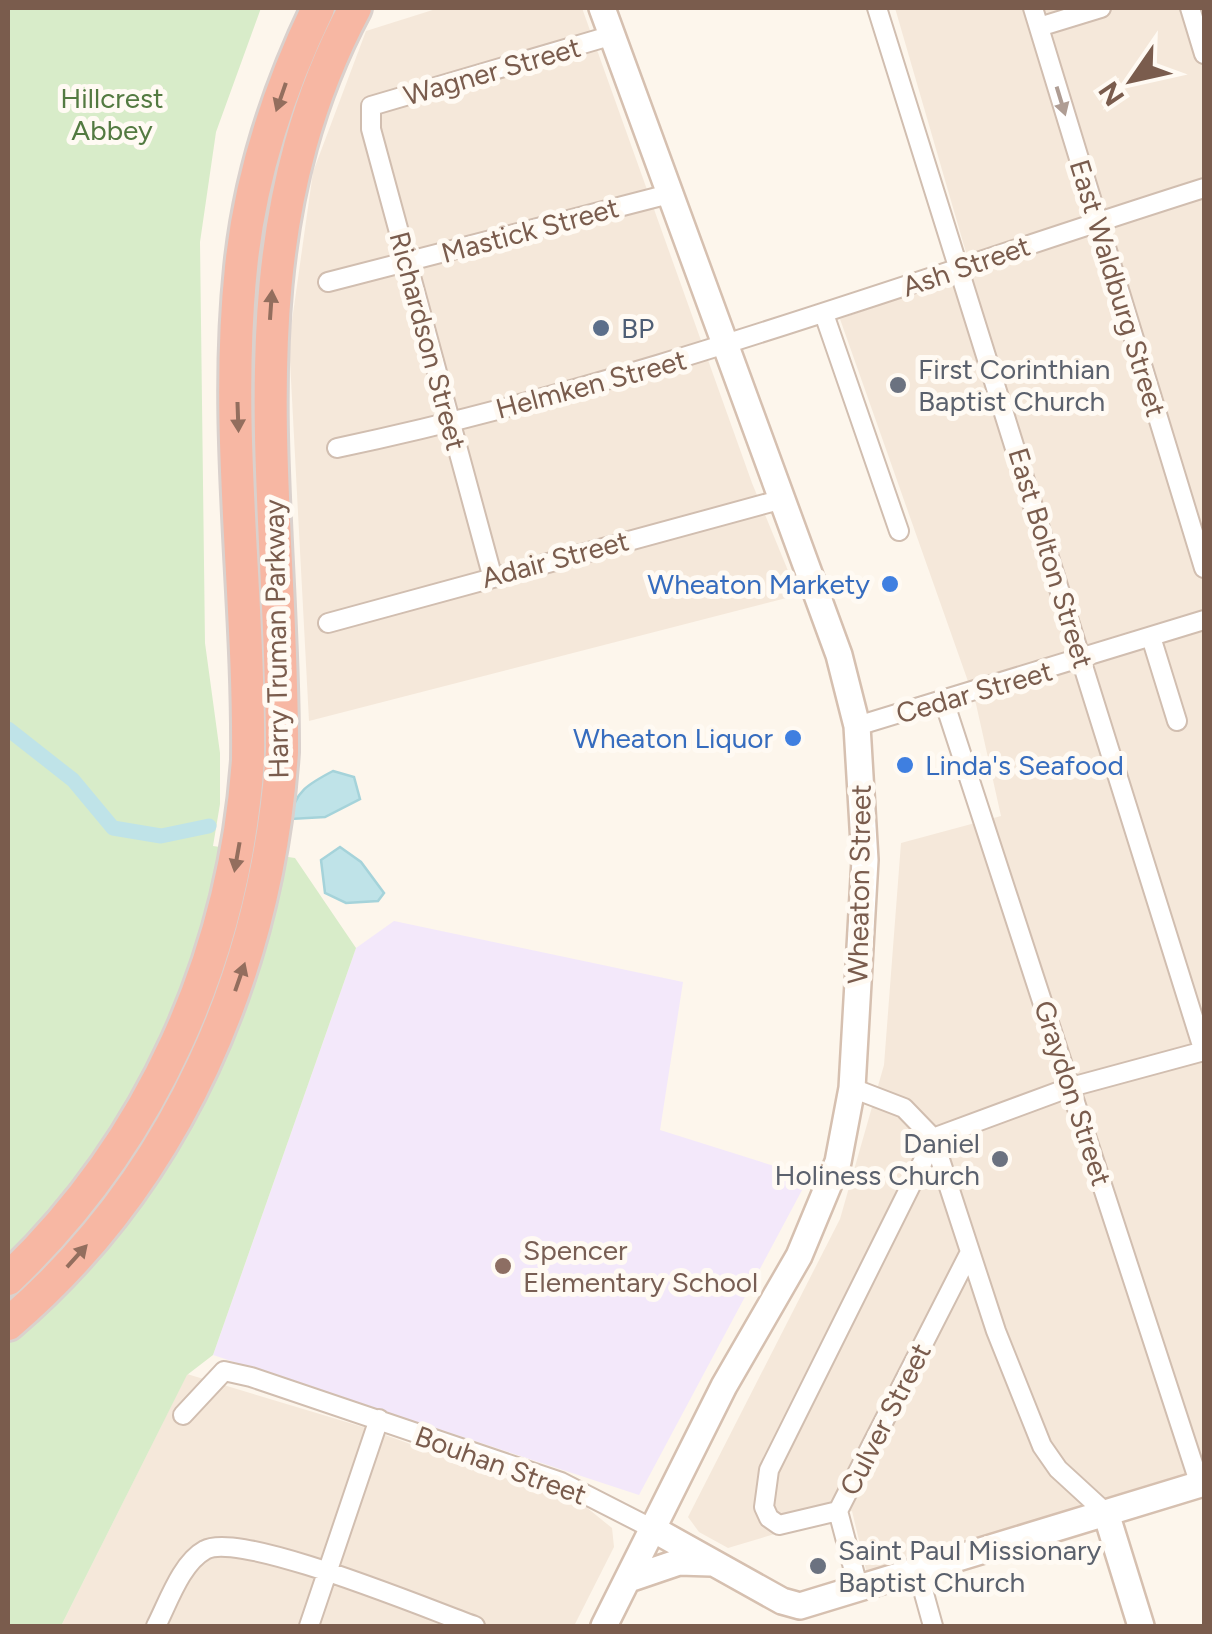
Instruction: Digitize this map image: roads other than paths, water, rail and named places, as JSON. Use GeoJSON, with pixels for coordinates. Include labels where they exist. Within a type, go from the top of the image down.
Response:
{"type":"FeatureCollection","features":[{"type":"Feature","properties":{"kind":"highway","name":"Harry Truman Parkway"},"geometry":{"type":"LineString","coordinates":[[8,1279],[73,1212],[146,1104],[186,1024],[228,901],[244,810],[248,760],[237,319],[250,211],[296,54],[315,8]]}},
{"type":"Feature","properties":{"kind":"highway","name":"Harry Truman Parkway"},"geometry":{"type":"LineString","coordinates":[[8,1324],[98,1233],[134,1187],[193,1088],[239,982],[256,927],[278,812],[282,752],[269,373],[274,270],[304,133],[327,67],[356,8]]}},
{"type":"Feature","properties":{"kind":"main road","name":"Wheaton Street"},"geometry":{"type":"LineString","coordinates":[[602,8],[674,193],[839,655],[856,726],[865,860],[852,1088],[838,1162],[822,1207],[724,1386],[604,1626]]}},
{"type":"Feature","properties":{"kind":"main road"},"geometry":{"type":"LineString","coordinates":[[859,1590],[1202,1484]]}},
{"type":"Feature","properties":{"kind":"main road"},"geometry":{"type":"LineString","coordinates":[[1106,1513],[1141,1626]]}},
{"type":"Feature","properties":{"kind":"main road","name":"Bouhan Street"},"geometry":{"type":"LineString","coordinates":[[653,1528],[782,1602],[800,1606],[859,1590]]}},
{"type":"Feature","properties":{"kind":"main road"},"geometry":{"type":"LineString","coordinates":[[629,1579],[679,1562],[714,1563]]}},
{"type":"Feature","properties":{"kind":"street","name":"East Bolton Street"},"geometry":{"type":"LineString","coordinates":[[877,8],[958,270],[1012,427],[1204,1051]]}},
{"type":"Feature","properties":{"kind":"street","name":"East Waldburg Street"},"geometry":{"type":"LineString","coordinates":[[1033,8],[1204,568]]}},
{"type":"Feature","properties":{"kind":"street"},"geometry":{"type":"LineString","coordinates":[[1039,27],[1101,8]]}},
{"type":"Feature","properties":{"kind":"street"},"geometry":{"type":"LineString","coordinates":[[1190,8],[1204,54]]}},
{"type":"Feature","properties":{"kind":"street","name":"Wagner Street"},"geometry":{"type":"LineString","coordinates":[[371,106],[612,34]]}},
{"type":"Feature","properties":{"kind":"street","name":"Richardson Street"},"geometry":{"type":"LineString","coordinates":[[371,106],[371,129],[492,575]]}},
{"type":"Feature","properties":{"kind":"street","name":"Ash Street"},"geometry":{"type":"LineString","coordinates":[[726,344],[1204,188]]}},
{"type":"Feature","properties":{"kind":"street","name":"Mastick Street"},"geometry":{"type":"LineString","coordinates":[[328,282],[674,193]]}},
{"type":"Feature","properties":{"kind":"street"},"geometry":{"type":"LineString","coordinates":[[824,314],[898,531]]}},
{"type":"Feature","properties":{"kind":"street","name":"Helmken Street"},"geometry":{"type":"LineString","coordinates":[[337,448],[450,423],[726,344]]}},
{"type":"Feature","properties":{"kind":"street","name":"Adair Street"},"geometry":{"type":"LineString","coordinates":[[328,622],[784,499]]}},
{"type":"Feature","properties":{"kind":"street","name":"Cedar Street"},"geometry":{"type":"LineString","coordinates":[[856,726],[1204,620]]}},
{"type":"Feature","properties":{"kind":"street"},"geometry":{"type":"LineString","coordinates":[[1151,637],[1177,721]]}},
{"type":"Feature","properties":{"kind":"street","name":"Graydon Street"},"geometry":{"type":"LineString","coordinates":[[944,701],[1202,1484]]}},
{"type":"Feature","properties":{"kind":"street"},"geometry":{"type":"LineString","coordinates":[[838,1512],[780,1525],[768,1518],[764,1507],[769,1470],[832,1336],[934,1142],[1072,1087],[1204,1051]]}},
{"type":"Feature","properties":{"kind":"street"},"geometry":{"type":"LineString","coordinates":[[852,1088],[904,1108],[934,1142],[970,1254],[1042,1446],[1058,1469],[1106,1513]]}},
{"type":"Feature","properties":{"kind":"street","name":"Culver Street"},"geometry":{"type":"LineString","coordinates":[[859,1590],[838,1512],[970,1254]]}},
{"type":"Feature","properties":{"kind":"street","name":"Bouhan Street"},"geometry":{"type":"LineString","coordinates":[[184,1415],[224,1370],[561,1482],[653,1528]]}},
{"type":"Feature","properties":{"kind":"street"},"geometry":{"type":"LineString","coordinates":[[309,1626],[379,1420]]}},
{"type":"Feature","properties":{"kind":"street"},"geometry":{"type":"LineString","coordinates":[[156,1626],[186,1568],[200,1552],[216,1545],[268,1553],[475,1626]]}},
{"type":"Feature","properties":{"kind":"street"},"geometry":{"type":"LineString","coordinates":[[918,1572],[933,1626]]}},
{"type":"Feature","properties":{"kind":"water"},"geometry":{"type":"Polygon","coordinates":[[[333,771],[354,777],[360,799],[325,817],[291,819],[299,795],[333,771]]]}},
{"type":"Feature","properties":{"kind":"water"},"geometry":{"type":"Polygon","coordinates":[[[340,847],[361,862],[384,893],[378,901],[346,903],[325,893],[321,860],[340,847]]]}},
{"type":"Feature","properties":{"kind":"waterway"},"geometry":{"type":"LineString","coordinates":[[8,729],[73,780],[113,828],[161,836],[209,826]]}},
{"type":"Feature","properties":{"kind":"place","name":"BP"},"geometry":{"type":"Point","coordinates":[601,328]}},
{"type":"Feature","properties":{"kind":"place","name":"First Corinthian Baptist Church"},"geometry":{"type":"Point","coordinates":[898,385]}},
{"type":"Feature","properties":{"kind":"place","name":"Wheaton Markety"},"geometry":{"type":"Point","coordinates":[890,584]}},
{"type":"Feature","properties":{"kind":"place","name":"Wheaton Liquor"},"geometry":{"type":"Point","coordinates":[793,738]}},
{"type":"Feature","properties":{"kind":"place","name":"Linda's Seafood"},"geometry":{"type":"Point","coordinates":[905,765]}},
{"type":"Feature","properties":{"kind":"place","name":"Daniel Holiness Church"},"geometry":{"type":"Point","coordinates":[1000,1159]}},
{"type":"Feature","properties":{"kind":"place","name":"Spencer Elementary School"},"geometry":{"type":"Point","coordinates":[503,1266]}},
{"type":"Feature","properties":{"kind":"place","name":"Saint Paul Missionary Baptist Church"},"geometry":{"type":"Point","coordinates":[818,1566]}},
{"type":"Feature","properties":{"kind":"park label","name":"Hillcrest Abbey"},"geometry":{"type":"Point","coordinates":[112,114]}}]}
